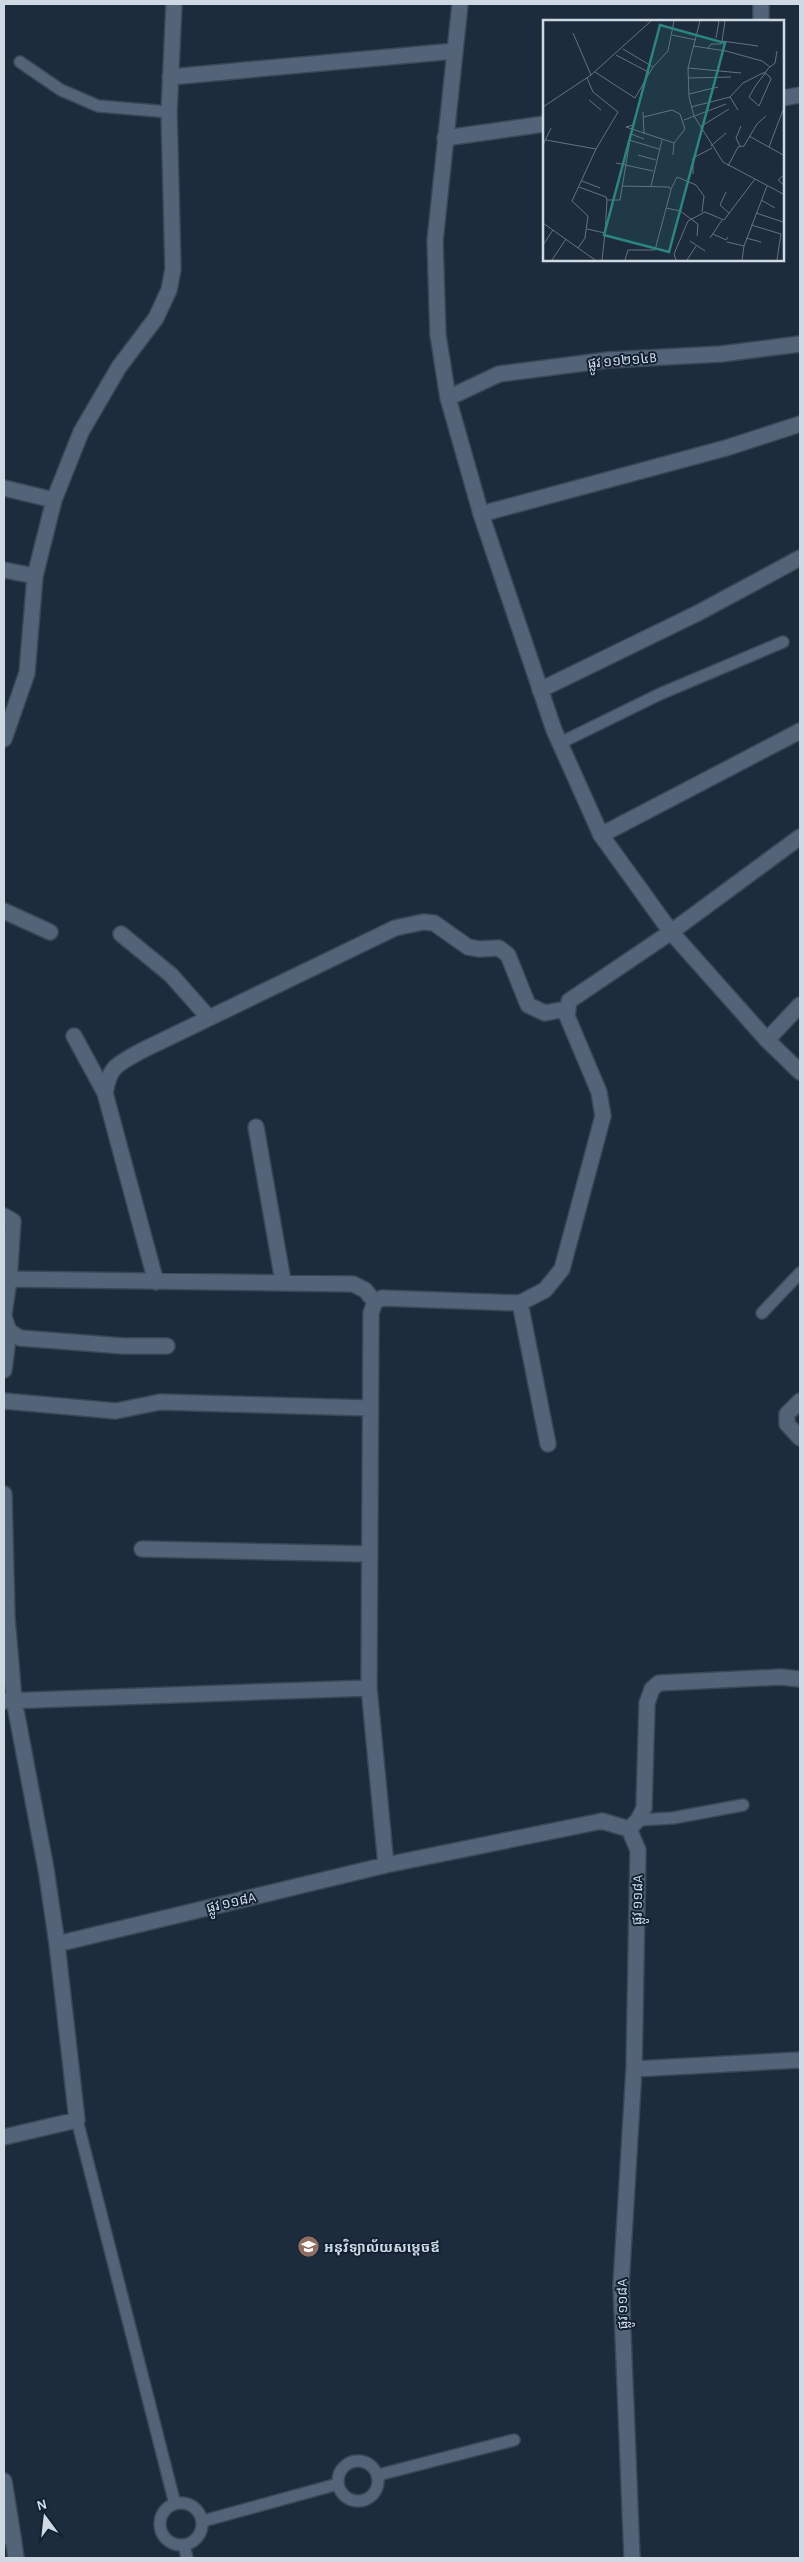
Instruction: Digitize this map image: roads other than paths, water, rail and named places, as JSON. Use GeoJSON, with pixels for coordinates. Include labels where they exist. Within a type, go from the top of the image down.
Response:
{"type":"FeatureCollection","features":[{"type":"Feature","properties":{"kind":"street"},"geometry":{"type":"LineString","coordinates":[[4,739],[27,673],[36,576],[54,500],[82,432],[119,367],[156,318],[169,290],[174,269],[169,112],[174,4]]}},
{"type":"Feature","properties":{"kind":"street"},"geometry":{"type":"LineString","coordinates":[[460,4],[435,241],[438,335],[448,398],[481,514],[540,690],[560,742],[601,835],[671,932],[766,1040],[800,1072]]}},
{"type":"Feature","properties":{"kind":"street"},"geometry":{"type":"LineString","coordinates":[[760,20],[761,4]]}},
{"type":"Feature","properties":{"kind":"street"},"geometry":{"type":"LineString","coordinates":[[170,77],[455,51]]}},
{"type":"Feature","properties":{"kind":"street"},"geometry":{"type":"LineString","coordinates":[[784,98],[800,95]]}},
{"type":"Feature","properties":{"kind":"street"},"geometry":{"type":"LineString","coordinates":[[445,138],[543,124]]}},
{"type":"Feature","properties":{"kind":"street","name":"ផ្លូវ ១១២១៤B"},"geometry":{"type":"LineString","coordinates":[[448,398],[499,374],[608,360],[721,354],[800,344]]}},
{"type":"Feature","properties":{"kind":"street"},"geometry":{"type":"LineString","coordinates":[[481,514],[726,448],[800,424]]}},
{"type":"Feature","properties":{"kind":"street"},"geometry":{"type":"LineString","coordinates":[[4,488],[54,500]]}},
{"type":"Feature","properties":{"kind":"street"},"geometry":{"type":"LineString","coordinates":[[540,690],[698,613],[800,558]]}},
{"type":"Feature","properties":{"kind":"street"},"geometry":{"type":"LineString","coordinates":[[4,570],[36,576]]}},
{"type":"Feature","properties":{"kind":"street"},"geometry":{"type":"LineString","coordinates":[[601,835],[800,731]]}},
{"type":"Feature","properties":{"kind":"street"},"geometry":{"type":"LineString","coordinates":[[386,1865],[369,1688],[371,1313],[375,1302],[382,1298],[520,1302],[545,1290],[562,1269],[603,1116],[600,1092],[567,1016],[566,1008],[569,1001],[671,932],[800,837]]}},
{"type":"Feature","properties":{"kind":"street"},"geometry":{"type":"LineString","coordinates":[[4,910],[50,932]]}},
{"type":"Feature","properties":{"kind":"street"},"geometry":{"type":"LineString","coordinates":[[105,1093],[109,1073],[122,1061],[395,928],[423,922],[434,924],[468,947],[479,949],[499,948],[508,955],[528,1005],[545,1013],[566,1008]]}},
{"type":"Feature","properties":{"kind":"street"},"geometry":{"type":"LineString","coordinates":[[121,934],[172,975],[209,1018]]}},
{"type":"Feature","properties":{"kind":"street"},"geometry":{"type":"LineString","coordinates":[[766,1040],[800,1005]]}},
{"type":"Feature","properties":{"kind":"street"},"geometry":{"type":"LineString","coordinates":[[74,1036],[105,1093],[156,1282]]}},
{"type":"Feature","properties":{"kind":"street"},"geometry":{"type":"LineString","coordinates":[[256,1127],[282,1281]]}},
{"type":"Feature","properties":{"kind":"street"},"geometry":{"type":"LineString","coordinates":[[4,1216],[13,1221],[6,1280],[4,1370]]}},
{"type":"Feature","properties":{"kind":"street"},"geometry":{"type":"LineString","coordinates":[[6,1280],[282,1281],[353,1284],[365,1290],[375,1302]]}},
{"type":"Feature","properties":{"kind":"street"},"geometry":{"type":"LineString","coordinates":[[520,1302],[548,1444]]}},
{"type":"Feature","properties":{"kind":"street"},"geometry":{"type":"LineString","coordinates":[[5,1321],[20,1338],[123,1346],[167,1346]]}},
{"type":"Feature","properties":{"kind":"street"},"geometry":{"type":"LineString","coordinates":[[4,1401],[116,1411],[160,1402],[370,1408]]}},
{"type":"Feature","properties":{"kind":"street"},"geometry":{"type":"LineString","coordinates":[[800,1402],[787,1414],[787,1424],[800,1438]]}},
{"type":"Feature","properties":{"kind":"street"},"geometry":{"type":"LineString","coordinates":[[4,1494],[9,1701],[46,1869],[57,1944],[77,2120],[4,2137]]}},
{"type":"Feature","properties":{"kind":"street"},"geometry":{"type":"LineString","coordinates":[[142,1549],[369,1554]]}},
{"type":"Feature","properties":{"kind":"street"},"geometry":{"type":"LineString","coordinates":[[633,1824],[644,1808],[647,1703],[652,1688],[659,1683],[780,1677],[800,1679]]}},
{"type":"Feature","properties":{"kind":"street"},"geometry":{"type":"LineString","coordinates":[[9,1701],[369,1688]]}},
{"type":"Feature","properties":{"kind":"street","name":"ផ្លូវ ១១៨A"},"geometry":{"type":"LineString","coordinates":[[57,1944],[386,1865],[602,1821],[633,1824],[638,1850],[634,2069],[621,2284],[632,2558]]}},
{"type":"Feature","properties":{"kind":"street"},"geometry":{"type":"LineString","coordinates":[[634,2069],[800,2056]]}},
{"type":"Feature","properties":{"kind":"street"},"geometry":{"type":"LineString","coordinates":[[4,2481],[8,2537],[16,2558]]}},
{"type":"Feature","properties":{"kind":"lane"},"geometry":{"type":"LineString","coordinates":[[20,62],[61,90],[98,106],[169,112]]}},
{"type":"Feature","properties":{"kind":"lane"},"geometry":{"type":"LineString","coordinates":[[560,742],[660,694],[783,642]]}},
{"type":"Feature","properties":{"kind":"lane"},"geometry":{"type":"LineString","coordinates":[[762,1313],[800,1273]]}},
{"type":"Feature","properties":{"kind":"lane"},"geometry":{"type":"LineString","coordinates":[[633,1824],[743,1805]]}},
{"type":"Feature","properties":{"kind":"lane"},"geometry":{"type":"LineString","coordinates":[[77,2120],[175,2504]]}},
{"type":"Feature","properties":{"kind":"lane"},"geometry":{"type":"LineString","coordinates":[[378,2475],[514,2440]]}},
{"type":"Feature","properties":{"kind":"lane"},"geometry":{"type":"LineString","coordinates":[[351,2462],[368,2463],[378,2475],[377,2490],[366,2500],[352,2500],[345,2497],[338,2484],[341,2469],[351,2462]]}},
{"type":"Feature","properties":{"kind":"lane"},"geometry":{"type":"LineString","coordinates":[[202,2521],[338,2484]]}},
{"type":"Feature","properties":{"kind":"lane"},"geometry":{"type":"LineString","coordinates":[[182,2503],[194,2508],[202,2521],[196,2538],[184,2545],[168,2542],[160,2529],[162,2513],[175,2504],[182,2503]]}},
{"type":"Feature","properties":{"kind":"lane"},"geometry":{"type":"LineString","coordinates":[[184,2545],[187,2558]]}},
{"type":"Feature","properties":{"kind":"place","name":"អនុវិទ្យាល័យសម្តេចឪ"},"geometry":{"type":"Point","coordinates":[308,2247]}}]}
